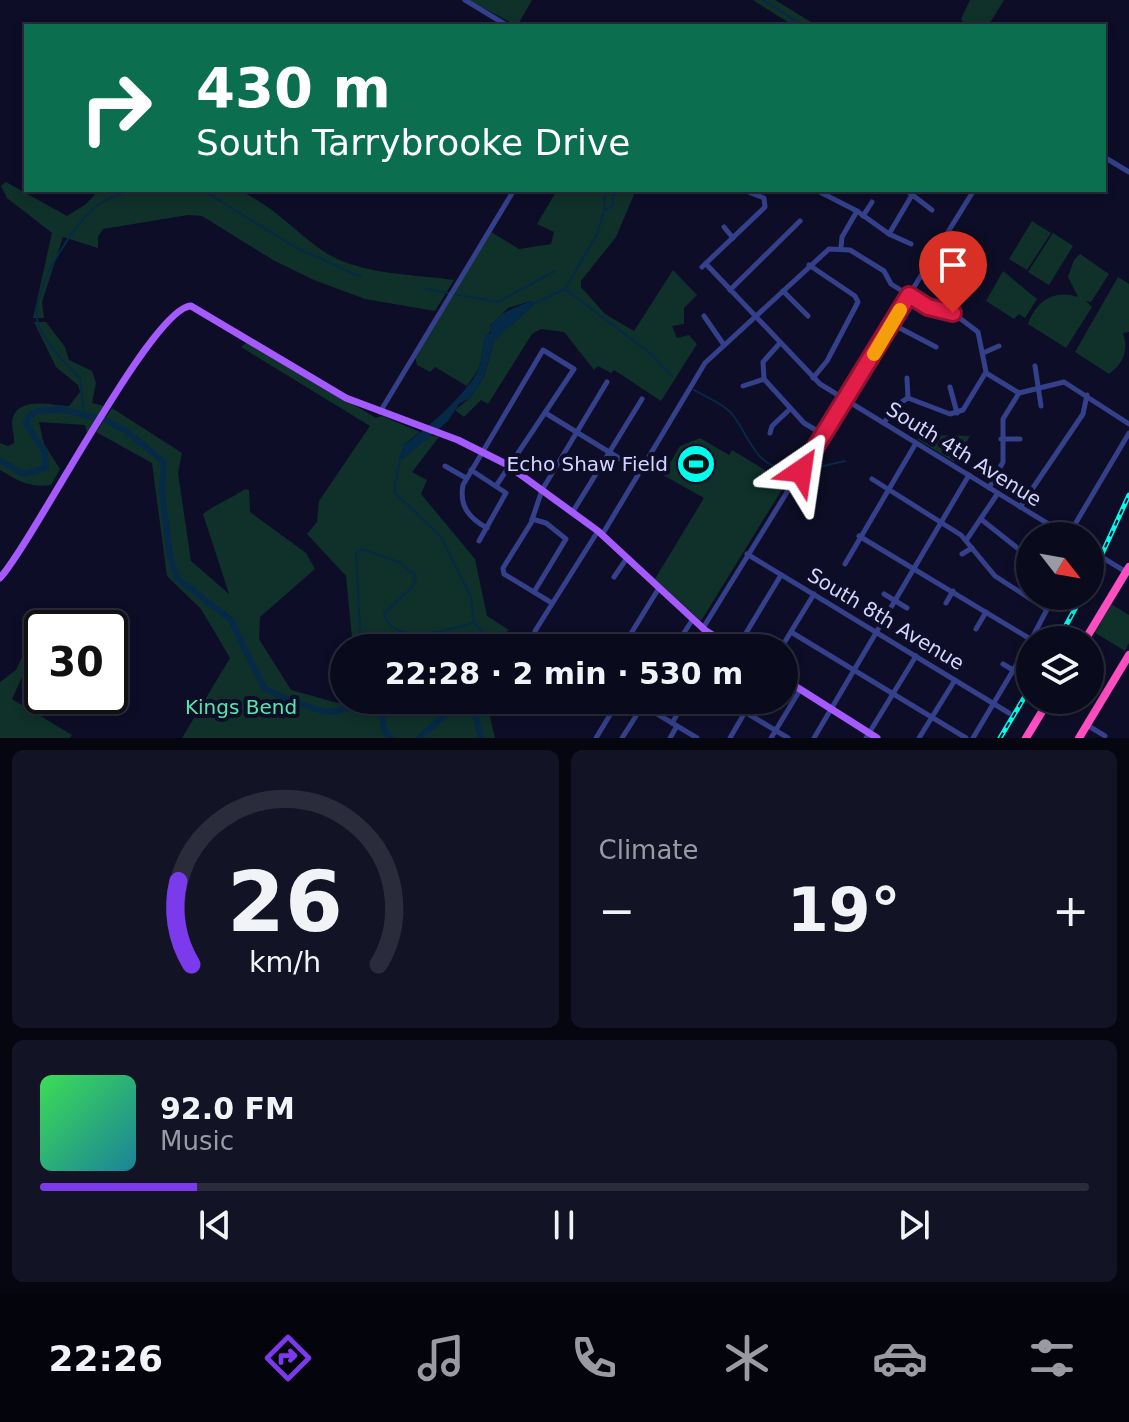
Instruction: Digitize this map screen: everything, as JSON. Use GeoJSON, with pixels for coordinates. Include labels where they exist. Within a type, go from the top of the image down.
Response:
{"type":"FeatureCollection","features":[{"type":"Feature","properties":{"kind":"highway"},"geometry":{"type":"LineString","coordinates":[[1094,626],[1128,571]]}},
{"type":"Feature","properties":{"kind":"highway"},"geometry":{"type":"LineString","coordinates":[[1079,738],[1129,655]]}},
{"type":"Feature","properties":{"kind":"highway"},"geometry":{"type":"LineString","coordinates":[[1026,738],[1041,714]]}},
{"type":"Feature","properties":{"kind":"main road"},"geometry":{"type":"LineString","coordinates":[[0,578],[135,364],[174,312],[183,306],[193,306],[346,398],[447,436],[508,466],[600,533],[709,634]]}},
{"type":"Feature","properties":{"kind":"main road"},"geometry":{"type":"LineString","coordinates":[[800,690],[871,736]]}},
{"type":"Feature","properties":{"kind":"street"},"geometry":{"type":"LineString","coordinates":[[465,0],[505,24]]}},
{"type":"Feature","properties":{"kind":"street"},"geometry":{"type":"LineString","coordinates":[[1106,158],[1129,172]]}},
{"type":"Feature","properties":{"kind":"street"},"geometry":{"type":"LineString","coordinates":[[380,412],[513,192]]}},
{"type":"Feature","properties":{"kind":"street"},"geometry":{"type":"LineString","coordinates":[[724,227],[733,238],[761,212],[767,201],[748,192]]}},
{"type":"Feature","properties":{"kind":"street"},"geometry":{"type":"LineString","coordinates":[[820,192],[911,244]]}},
{"type":"Feature","properties":{"kind":"street"},"geometry":{"type":"LineString","coordinates":[[834,200],[838,192]]}},
{"type":"Feature","properties":{"kind":"street"},"geometry":{"type":"LineString","coordinates":[[889,234],[910,192]]}},
{"type":"Feature","properties":{"kind":"street"},"geometry":{"type":"LineString","coordinates":[[912,192],[932,210]]}},
{"type":"Feature","properties":{"kind":"street"},"geometry":{"type":"LineString","coordinates":[[703,628],[973,192]]}},
{"type":"Feature","properties":{"kind":"street"},"geometry":{"type":"LineString","coordinates":[[863,216],[872,202]]}},
{"type":"Feature","properties":{"kind":"street"},"geometry":{"type":"LineString","coordinates":[[841,247],[842,237],[857,211]]}},
{"type":"Feature","properties":{"kind":"street"},"geometry":{"type":"LineString","coordinates":[[730,290],[800,221]]}},
{"type":"Feature","properties":{"kind":"street","name":"South 4th Avenue"},"geometry":{"type":"LineString","coordinates":[[733,238],[704,266],[813,378],[1045,522]]}},
{"type":"Feature","properties":{"kind":"street"},"geometry":{"type":"LineString","coordinates":[[536,634],[552,603],[640,471],[705,363],[829,249],[841,247],[881,269],[891,284],[971,324],[978,332],[986,372],[967,405],[957,413]]}},
{"type":"Feature","properties":{"kind":"street"},"geometry":{"type":"LineString","coordinates":[[809,265],[855,296],[858,302],[827,361],[813,378]]}},
{"type":"Feature","properties":{"kind":"street"},"geometry":{"type":"LineString","coordinates":[[783,291],[808,316]]}},
{"type":"Feature","properties":{"kind":"street"},"geometry":{"type":"LineString","coordinates":[[704,316],[724,345]]}},
{"type":"Feature","properties":{"kind":"street"},"geometry":{"type":"LineString","coordinates":[[892,324],[936,347]]}},
{"type":"Feature","properties":{"kind":"street"},"geometry":{"type":"LineString","coordinates":[[780,343],[763,362],[764,379],[790,409],[824,435]]}},
{"type":"Feature","properties":{"kind":"street"},"geometry":{"type":"LineString","coordinates":[[983,353],[999,346]]}},
{"type":"Feature","properties":{"kind":"street"},"geometry":{"type":"LineString","coordinates":[[487,528],[469,516],[464,506],[462,493],[466,478],[543,350],[574,369],[547,414],[496,486]]}},
{"type":"Feature","properties":{"kind":"street"},"geometry":{"type":"LineString","coordinates":[[1035,366],[1041,406]]}},
{"type":"Feature","properties":{"kind":"street"},"geometry":{"type":"LineString","coordinates":[[986,372],[1019,393]]}},
{"type":"Feature","properties":{"kind":"street"},"geometry":{"type":"LineString","coordinates":[[907,378],[908,398]]}},
{"type":"Feature","properties":{"kind":"street"},"geometry":{"type":"LineString","coordinates":[[743,386],[764,379]]}},
{"type":"Feature","properties":{"kind":"street"},"geometry":{"type":"LineString","coordinates":[[552,603],[503,571],[532,519],[542,490],[607,382]]}},
{"type":"Feature","properties":{"kind":"street"},"geometry":{"type":"LineString","coordinates":[[989,488],[1003,462],[1003,419],[1019,393],[1064,382],[1128,422]]}},
{"type":"Feature","properties":{"kind":"street"},"geometry":{"type":"LineString","coordinates":[[950,387],[957,413]]}},
{"type":"Feature","properties":{"kind":"street"},"geometry":{"type":"LineString","coordinates":[[1020,507],[1083,414],[1087,395]]}},
{"type":"Feature","properties":{"kind":"street"},"geometry":{"type":"LineString","coordinates":[[884,423],[895,406],[908,398],[957,413]]}},
{"type":"Feature","properties":{"kind":"street"},"geometry":{"type":"LineString","coordinates":[[572,513],[642,399]]}},
{"type":"Feature","properties":{"kind":"street"},"geometry":{"type":"LineString","coordinates":[[770,433],[772,426],[790,409]]}},
{"type":"Feature","properties":{"kind":"street"},"geometry":{"type":"LineString","coordinates":[[547,414],[640,471]]}},
{"type":"Feature","properties":{"kind":"street"},"geometry":{"type":"LineString","coordinates":[[1076,522],[1129,433]]}},
{"type":"Feature","properties":{"kind":"street"},"geometry":{"type":"LineString","coordinates":[[1001,439],[1020,439]]}},
{"type":"Feature","properties":{"kind":"street"},"geometry":{"type":"LineString","coordinates":[[845,564],[916,443]]}},
{"type":"Feature","properties":{"kind":"street"},"geometry":{"type":"LineString","coordinates":[[445,466],[466,478]]}},
{"type":"Feature","properties":{"kind":"street"},"geometry":{"type":"LineString","coordinates":[[471,470],[506,493],[479,541]]}},
{"type":"Feature","properties":{"kind":"street"},"geometry":{"type":"LineString","coordinates":[[814,738],[969,475]]}},
{"type":"Feature","properties":{"kind":"street"},"geometry":{"type":"LineString","coordinates":[[872,479],[967,539],[995,576],[1016,590]]}},
{"type":"Feature","properties":{"kind":"street"},"geometry":{"type":"LineString","coordinates":[[967,539],[998,493]]}},
{"type":"Feature","properties":{"kind":"street"},"geometry":{"type":"LineString","coordinates":[[1089,501],[1098,506]]}},
{"type":"Feature","properties":{"kind":"street"},"geometry":{"type":"LineString","coordinates":[[532,519],[566,537],[534,592]]}},
{"type":"Feature","properties":{"kind":"street"},"geometry":{"type":"LineString","coordinates":[[982,520],[1016,547]]}},
{"type":"Feature","properties":{"kind":"street"},"geometry":{"type":"LineString","coordinates":[[859,536],[1016,631]]}},
{"type":"Feature","properties":{"kind":"street"},"geometry":{"type":"LineString","coordinates":[[962,554],[972,548]]}},
{"type":"Feature","properties":{"kind":"street","name":"South 8th Avenue"},"geometry":{"type":"LineString","coordinates":[[747,554],[1009,713]]}},
{"type":"Feature","properties":{"kind":"street"},"geometry":{"type":"LineString","coordinates":[[614,577],[627,558]]}},
{"type":"Feature","properties":{"kind":"street"},"geometry":{"type":"LineString","coordinates":[[1104,558],[1128,571]]}},
{"type":"Feature","properties":{"kind":"street"},"geometry":{"type":"LineString","coordinates":[[744,634],[781,575]]}},
{"type":"Feature","properties":{"kind":"street"},"geometry":{"type":"LineString","coordinates":[[631,634],[659,588]]}},
{"type":"Feature","properties":{"kind":"street"},"geometry":{"type":"LineString","coordinates":[[946,603],[953,591]]}},
{"type":"Feature","properties":{"kind":"street"},"geometry":{"type":"LineString","coordinates":[[814,594],[791,632],[966,738]]}},
{"type":"Feature","properties":{"kind":"street"},"geometry":{"type":"LineString","coordinates":[[884,594],[907,608]]}},
{"type":"Feature","properties":{"kind":"street"},"geometry":{"type":"LineString","coordinates":[[976,629],[986,612]]}},
{"type":"Feature","properties":{"kind":"street"},"geometry":{"type":"LineString","coordinates":[[683,634],[693,619]]}},
{"type":"Feature","properties":{"kind":"street"},"geometry":{"type":"LineString","coordinates":[[871,736],[916,656]]}},
{"type":"Feature","properties":{"kind":"street"},"geometry":{"type":"LineString","coordinates":[[1003,664],[1013,670]]}},
{"type":"Feature","properties":{"kind":"street"},"geometry":{"type":"LineString","coordinates":[[973,738],[1016,665]]}},
{"type":"Feature","properties":{"kind":"street"},"geometry":{"type":"LineString","coordinates":[[919,738],[955,680]]}},
{"type":"Feature","properties":{"kind":"street"},"geometry":{"type":"LineString","coordinates":[[771,738],[800,690]]}},
{"type":"Feature","properties":{"kind":"street"},"geometry":{"type":"LineString","coordinates":[[596,738],[611,714]]}},
{"type":"Feature","properties":{"kind":"street"},"geometry":{"type":"LineString","coordinates":[[622,738],[637,714]]}},
{"type":"Feature","properties":{"kind":"street"},"geometry":{"type":"LineString","coordinates":[[658,714],[697,738]]}},
{"type":"Feature","properties":{"kind":"street"},"geometry":{"type":"LineString","coordinates":[[670,738],[680,714]]}},
{"type":"Feature","properties":{"kind":"street"},"geometry":{"type":"LineString","coordinates":[[730,738],[744,714]]}},
{"type":"Feature","properties":{"kind":"street"},"geometry":{"type":"LineString","coordinates":[[748,714],[788,738]]}},
{"type":"Feature","properties":{"kind":"street"},"geometry":{"type":"LineString","coordinates":[[1089,726],[1107,737]]}},
{"type":"Feature","properties":{"kind":"green space"},"geometry":{"type":"Polygon","coordinates":[[[469,0],[532,0],[518,24],[469,0]]]}},
{"type":"Feature","properties":{"kind":"green space"},"geometry":{"type":"Polygon","coordinates":[[[753,0],[775,0],[814,24],[791,24],[753,0]]]}},
{"type":"Feature","properties":{"kind":"green space"},"geometry":{"type":"Polygon","coordinates":[[[970,0],[1004,0],[989,24],[965,24],[961,19],[970,0]]]}},
{"type":"Feature","properties":{"kind":"green space"},"geometry":{"type":"Polygon","coordinates":[[[6,182],[67,216],[86,204],[97,192],[241,192],[262,203],[337,259],[369,269],[454,280],[435,311],[365,299],[314,280],[273,260],[202,216],[188,215],[103,229],[98,237],[98,248],[63,237],[42,302],[44,318],[33,318],[52,233],[7,198],[1,186],[6,182]]]}},
{"type":"Feature","properties":{"kind":"green space"},"geometry":{"type":"Polygon","coordinates":[[[556,192],[635,192],[616,237],[581,281],[581,287],[605,314],[634,331],[673,270],[697,295],[684,308],[684,324],[672,326],[677,338],[689,335],[697,344],[661,401],[614,370],[611,373],[598,366],[594,370],[564,332],[541,329],[532,334],[488,404],[481,400],[464,417],[455,410],[470,398],[484,377],[494,341],[531,301],[508,308],[490,326],[492,330],[484,341],[480,364],[467,386],[435,367],[430,372],[417,365],[415,356],[491,232],[519,249],[551,244],[554,232],[537,224],[556,192]]]}},
{"type":"Feature","properties":{"kind":"green space"},"geometry":{"type":"Polygon","coordinates":[[[1032,221],[1051,233],[1027,270],[1009,259],[1032,221]]]}},
{"type":"Feature","properties":{"kind":"green space"},"geometry":{"type":"Polygon","coordinates":[[[1053,233],[1073,246],[1049,285],[1028,272],[1053,233]]]}},
{"type":"Feature","properties":{"kind":"green space"},"geometry":{"type":"Polygon","coordinates":[[[1080,254],[1109,274],[1091,302],[1086,301],[1092,307],[1066,348],[1028,324],[1036,309],[1047,299],[1061,295],[1078,297],[1068,277],[1074,260],[1080,254]]]}},
{"type":"Feature","properties":{"kind":"green space"},"geometry":{"type":"Polygon","coordinates":[[[1003,271],[1037,299],[1025,318],[1019,314],[1014,319],[986,301],[1003,271]]]}},
{"type":"Feature","properties":{"kind":"green space"},"geometry":{"type":"Polygon","coordinates":[[[1118,277],[1129,284],[1129,332],[1123,333],[1125,351],[1121,361],[1109,374],[1075,352],[1118,277]]]}},
{"type":"Feature","properties":{"kind":"green space"},"geometry":{"type":"Polygon","coordinates":[[[34,322],[46,322],[65,347],[69,360],[92,371],[96,383],[92,403],[104,406],[87,433],[85,425],[39,422],[44,444],[60,469],[51,485],[44,486],[24,483],[0,470],[0,443],[8,446],[14,443],[12,420],[17,410],[30,404],[69,406],[80,392],[78,385],[56,367],[34,322]]]}},
{"type":"Feature","properties":{"kind":"green space"},"geometry":{"type":"Polygon","coordinates":[[[248,341],[376,418],[382,416],[420,432],[403,445],[402,459],[429,435],[439,437],[412,472],[427,480],[421,494],[475,559],[487,616],[509,630],[503,634],[352,634],[346,576],[307,534],[317,522],[319,501],[370,426],[241,347],[248,341]]]}},
{"type":"Feature","properties":{"kind":"green space","name":"Kings Bend"},"geometry":{"type":"Polygon","coordinates":[[[112,408],[182,453],[178,473],[191,561],[229,594],[203,514],[245,489],[249,490],[250,512],[306,553],[315,569],[260,617],[259,639],[291,690],[330,701],[330,714],[489,714],[495,738],[182,738],[230,658],[201,609],[167,576],[152,463],[96,432],[112,408]]]}},
{"type":"Feature","properties":{"kind":"green space"},"geometry":{"type":"Polygon","coordinates":[[[929,435],[970,436],[954,462],[917,439],[929,435]]]}},
{"type":"Feature","properties":{"kind":"green space"},"geometry":{"type":"Polygon","coordinates":[[[700,438],[729,455],[732,450],[786,483],[701,621],[655,579],[704,498],[663,475],[680,446],[700,438]]]}},
{"type":"Feature","properties":{"kind":"green space"},"geometry":{"type":"Polygon","coordinates":[[[1111,604],[1129,615],[1129,643],[1125,651],[1104,638],[1104,626],[1098,626],[1111,604]]]}},
{"type":"Feature","properties":{"kind":"green space"},"geometry":{"type":"Polygon","coordinates":[[[24,653],[24,673],[12,699],[24,706],[24,714],[37,714],[72,735],[70,738],[0,738],[0,682],[16,670],[24,653]]]}},
{"type":"Feature","properties":{"kind":"water"},"geometry":{"type":"Polygon","coordinates":[[[531,301],[534,305],[494,341],[484,377],[470,398],[459,404],[448,421],[402,460],[403,445],[461,395],[478,371],[485,335],[491,333],[490,327],[494,321],[531,301]]]}},
{"type":"Feature","properties":{"kind":"waterway"},"geometry":{"type":"LineString","coordinates":[[763,0],[801,24]]}},
{"type":"Feature","properties":{"kind":"waterway"},"geometry":{"type":"LineString","coordinates":[[84,415],[80,378],[51,346],[38,324],[40,295],[55,260],[88,214],[107,199],[131,192]]}},
{"type":"Feature","properties":{"kind":"waterway"},"geometry":{"type":"LineString","coordinates":[[205,192],[295,247],[361,277]]}},
{"type":"Feature","properties":{"kind":"waterway"},"geometry":{"type":"LineString","coordinates":[[533,304],[565,289],[597,234],[604,211],[605,192]]}},
{"type":"Feature","properties":{"kind":"waterway"},"geometry":{"type":"LineString","coordinates":[[606,210],[613,205],[613,196],[617,192]]}},
{"type":"Feature","properties":{"kind":"waterway"},"geometry":{"type":"LineString","coordinates":[[426,289],[498,302],[555,271]]}},
{"type":"Feature","properties":{"kind":"waterway"},"geometry":{"type":"LineString","coordinates":[[565,289],[650,353],[672,376]]}},
{"type":"Feature","properties":{"kind":"waterway"},"geometry":{"type":"LineString","coordinates":[[694,390],[729,410],[763,460],[783,468],[797,467]]}},
{"type":"Feature","properties":{"kind":"waterway"},"geometry":{"type":"LineString","coordinates":[[0,460],[23,474],[46,468],[45,453],[26,423],[29,416],[38,411],[60,409],[105,420],[125,430],[164,462],[162,490],[170,557],[177,578],[231,620],[264,688],[330,712],[369,703],[382,712],[384,730],[391,738]]}},
{"type":"Feature","properties":{"kind":"waterway"},"geometry":{"type":"LineString","coordinates":[[405,451],[401,454],[394,492],[441,537],[471,597],[474,623],[484,634]]}},
{"type":"Feature","properties":{"kind":"waterway"},"geometry":{"type":"LineString","coordinates":[[819,467],[845,461]]}},
{"type":"Feature","properties":{"kind":"waterway"},"geometry":{"type":"LineString","coordinates":[[360,634],[356,554],[362,549],[399,562],[416,576],[414,585],[384,614],[399,631],[424,634]]}},
{"type":"Feature","properties":{"kind":"waterway"},"geometry":{"type":"LineString","coordinates":[[424,634],[473,623]]}},
{"type":"Feature","properties":{"kind":"waterway"},"geometry":{"type":"LineString","coordinates":[[419,738],[447,714]]}},
{"type":"Feature","properties":{"kind":"waterway"},"geometry":{"type":"LineString","coordinates":[[475,714],[481,738]]}},
{"type":"Feature","properties":{"kind":"railway"},"geometry":{"type":"LineString","coordinates":[[1104,549],[1129,495]]}},
{"type":"Feature","properties":{"kind":"railway"},"geometry":{"type":"LineString","coordinates":[[1066,626],[1074,610]]}},
{"type":"Feature","properties":{"kind":"railway"},"geometry":{"type":"LineString","coordinates":[[1000,738],[1016,711]]}},
{"type":"Feature","properties":{"kind":"slow traffic"},"geometry":{"type":"LineString","coordinates":[[874,354],[900,310]]}},
{"type":"Feature","properties":{"kind":"place","name":"Echo Shaw Field"},"geometry":{"type":"Point","coordinates":[696,464]}},
{"type":"Feature","properties":{"kind":"route"},"geometry":{"type":"LineString","coordinates":[[801,471],[909,295],[928,307],[953,313]]}}]}
